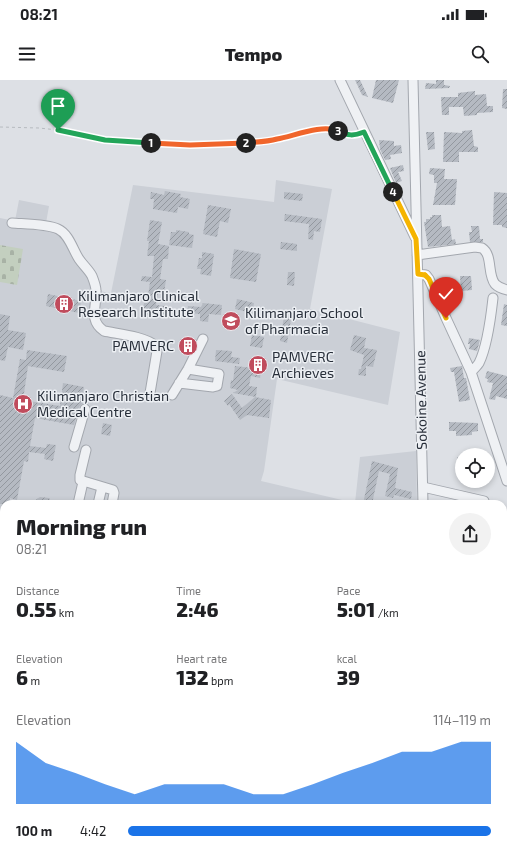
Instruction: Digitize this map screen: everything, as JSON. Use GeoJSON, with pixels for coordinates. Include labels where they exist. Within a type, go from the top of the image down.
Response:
{"type":"FeatureCollection","features":[{"type":"Feature","properties":{"kind":"street"},"geometry":{"type":"LineString","coordinates":[[340,80],[416,239]]}},
{"type":"Feature","properties":{"kind":"street","name":"Sokoine Avenue"},"geometry":{"type":"LineString","coordinates":[[413,80],[423,500]]}},
{"type":"Feature","properties":{"kind":"street"},"geometry":{"type":"LineString","coordinates":[[12,223],[52,227],[60,230],[69,240],[79,258],[92,276],[96,292],[94,316],[100,328],[104,331],[142,339],[156,346],[157,351],[150,393]]}},
{"type":"Feature","properties":{"kind":"street"},"geometry":{"type":"LineString","coordinates":[[418,255],[475,247],[482,248],[486,253],[490,274],[494,283],[507,290]]}},
{"type":"Feature","properties":{"kind":"street"},"geometry":{"type":"LineString","coordinates":[[418,274],[426,275],[429,279],[471,372],[507,481]]}},
{"type":"Feature","properties":{"kind":"street"},"geometry":{"type":"LineString","coordinates":[[471,372],[479,363],[482,355],[490,323],[493,298]]}},
{"type":"Feature","properties":{"kind":"street"},"geometry":{"type":"LineString","coordinates":[[172,395],[188,369],[203,339]]}},
{"type":"Feature","properties":{"kind":"street"},"geometry":{"type":"LineString","coordinates":[[179,382],[213,387],[216,386],[219,374],[188,369]]}},
{"type":"Feature","properties":{"kind":"street"},"geometry":{"type":"LineString","coordinates":[[74,447],[85,409]]}},
{"type":"Feature","properties":{"kind":"street"},"geometry":{"type":"LineString","coordinates":[[86,450],[80,480],[114,491],[113,500]]}},
{"type":"Feature","properties":{"kind":"street"},"geometry":{"type":"LineString","coordinates":[[79,500],[83,482]]}},
{"type":"Feature","properties":{"kind":"street"},"geometry":{"type":"LineString","coordinates":[[99,500],[102,487]]}},
{"type":"Feature","properties":{"kind":"street"},"geometry":{"type":"LineString","coordinates":[[423,487],[480,500]]}},
{"type":"Feature","properties":{"kind":"path"},"geometry":{"type":"LineString","coordinates":[[0,127],[58,130],[105,140],[190,145],[276,140],[290,135],[326,128],[333,129],[348,136],[357,135],[364,132]]}},
{"type":"Feature","properties":{"kind":"shaded area"},"geometry":{"type":"Polygon","coordinates":[[[276,180],[332,189],[310,309],[400,332],[388,405],[277,379],[264,471],[261,481],[342,500],[0,500],[0,218],[15,221],[19,200],[49,206],[46,223],[63,227],[95,273],[99,291],[111,293],[133,185],[274,202],[276,180]]]}},
{"type":"Feature","properties":{"kind":"shaded area"},"geometry":{"type":"Polygon","coordinates":[[[416,451],[417,500],[355,500],[360,457],[416,451]]]}},
{"type":"Feature","properties":{"kind":"green space"},"geometry":{"type":"Polygon","coordinates":[[[0,245],[23,249],[17,285],[0,282],[0,245]]]}},
{"type":"Feature","properties":{"kind":"building"},"geometry":{"type":"Polygon","coordinates":[[[355,80],[360,80],[368,97],[362,95],[355,80]]]}},
{"type":"Feature","properties":{"kind":"building"},"geometry":{"type":"Polygon","coordinates":[[[376,80],[399,80],[393,103],[372,98],[376,80]]]}},
{"type":"Feature","properties":{"kind":"building"},"geometry":{"type":"Polygon","coordinates":[[[436,80],[444,80],[444,85],[450,86],[449,88],[425,89],[426,83],[436,84],[436,80]]]}},
{"type":"Feature","properties":{"kind":"building"},"geometry":{"type":"Polygon","coordinates":[[[503,89],[507,89],[507,109],[502,108],[503,89]]]}},
{"type":"Feature","properties":{"kind":"building"},"geometry":{"type":"Polygon","coordinates":[[[475,91],[475,95],[486,94],[487,106],[493,106],[493,112],[464,116],[463,107],[449,107],[449,115],[442,115],[441,97],[458,97],[458,93],[475,91]]]}},
{"type":"Feature","properties":{"kind":"building"},"geometry":{"type":"Polygon","coordinates":[[[472,130],[474,146],[478,147],[478,152],[459,152],[459,162],[443,162],[444,132],[462,133],[462,131],[472,130]]]}},
{"type":"Feature","properties":{"kind":"building"},"geometry":{"type":"Polygon","coordinates":[[[426,132],[434,132],[435,149],[428,150],[426,132]]]}},
{"type":"Feature","properties":{"kind":"building"},"geometry":{"type":"Polygon","coordinates":[[[379,140],[394,141],[394,146],[401,145],[402,153],[390,155],[391,159],[385,160],[380,149],[379,140]]]}},
{"type":"Feature","properties":{"kind":"building"},"geometry":{"type":"Polygon","coordinates":[[[403,165],[404,171],[398,172],[402,181],[396,183],[390,168],[403,165]]]}},
{"type":"Feature","properties":{"kind":"building"},"geometry":{"type":"Polygon","coordinates":[[[430,168],[445,169],[444,179],[457,179],[455,205],[433,205],[437,183],[434,183],[434,175],[429,174],[430,168]]]}},
{"type":"Feature","properties":{"kind":"building"},"geometry":{"type":"Polygon","coordinates":[[[165,191],[181,194],[180,197],[190,199],[188,209],[178,207],[177,213],[153,209],[154,199],[150,199],[151,192],[164,195],[165,191]]]}},
{"type":"Feature","properties":{"kind":"building"},"geometry":{"type":"Polygon","coordinates":[[[284,192],[303,194],[302,201],[284,199],[284,192]]]}},
{"type":"Feature","properties":{"kind":"building"},"geometry":{"type":"Polygon","coordinates":[[[494,192],[507,193],[507,228],[502,227],[502,225],[493,225],[494,192]]]}},
{"type":"Feature","properties":{"kind":"building"},"geometry":{"type":"Polygon","coordinates":[[[208,205],[231,209],[228,223],[220,221],[217,237],[203,234],[208,205]]]}},
{"type":"Feature","properties":{"kind":"building"},"geometry":{"type":"Polygon","coordinates":[[[285,214],[322,219],[320,232],[314,231],[313,240],[308,239],[309,224],[284,221],[285,214]]]}},
{"type":"Feature","properties":{"kind":"building"},"geometry":{"type":"Polygon","coordinates":[[[432,215],[441,215],[442,227],[450,226],[452,240],[455,239],[456,244],[428,247],[424,222],[426,222],[426,219],[430,219],[432,215]]]}},
{"type":"Feature","properties":{"kind":"building"},"geometry":{"type":"Polygon","coordinates":[[[150,220],[162,222],[158,244],[169,246],[168,259],[163,259],[160,279],[166,280],[164,293],[158,292],[156,305],[166,306],[165,317],[142,314],[144,303],[147,303],[150,282],[141,281],[142,276],[152,277],[154,256],[147,256],[149,241],[147,241],[150,220]]]}},
{"type":"Feature","properties":{"kind":"building"},"geometry":{"type":"Polygon","coordinates":[[[471,226],[479,226],[480,239],[483,239],[483,242],[470,242],[469,232],[472,232],[471,226]]]}},
{"type":"Feature","properties":{"kind":"building"},"geometry":{"type":"Polygon","coordinates":[[[176,230],[189,232],[189,234],[194,235],[192,248],[169,245],[171,232],[176,232],[176,230]]]}},
{"type":"Feature","properties":{"kind":"building"},"geometry":{"type":"Polygon","coordinates":[[[281,242],[297,244],[297,251],[280,249],[281,242]]]}},
{"type":"Feature","properties":{"kind":"building"},"geometry":{"type":"Polygon","coordinates":[[[234,249],[261,254],[256,282],[230,278],[234,249]]]}},
{"type":"Feature","properties":{"kind":"building"},"geometry":{"type":"Polygon","coordinates":[[[202,252],[214,254],[211,276],[200,274],[201,269],[197,269],[199,258],[202,258],[202,252]]]}},
{"type":"Feature","properties":{"kind":"building"},"geometry":{"type":"Polygon","coordinates":[[[288,272],[295,272],[294,286],[287,285],[288,272]]]}},
{"type":"Feature","properties":{"kind":"building"},"geometry":{"type":"Polygon","coordinates":[[[460,276],[471,276],[472,290],[461,291],[460,276]]]}},
{"type":"Feature","properties":{"kind":"building","name":"Kilimanjaro Clinical Research Institute"},"geometry":{"type":"Polygon","coordinates":[[[48,294],[81,301],[79,313],[46,306],[48,294]]]}},
{"type":"Feature","properties":{"kind":"building"},"geometry":{"type":"Polygon","coordinates":[[[237,299],[254,303],[252,313],[235,309],[237,299]]]}},
{"type":"Feature","properties":{"kind":"building"},"geometry":{"type":"Polygon","coordinates":[[[203,303],[222,305],[221,315],[209,314],[208,322],[200,321],[200,314],[187,313],[188,306],[201,307],[203,303]]]}},
{"type":"Feature","properties":{"kind":"building"},"geometry":{"type":"Polygon","coordinates":[[[504,304],[507,305],[507,326],[501,325],[504,304]]]}},
{"type":"Feature","properties":{"kind":"building"},"geometry":{"type":"Polygon","coordinates":[[[0,314],[10,316],[8,330],[26,333],[23,350],[8,347],[5,361],[0,360],[0,314]]]}},
{"type":"Feature","properties":{"kind":"building"},"geometry":{"type":"Polygon","coordinates":[[[284,316],[290,317],[289,319],[291,319],[287,343],[280,341],[284,316]]]}},
{"type":"Feature","properties":{"kind":"building"},"geometry":{"type":"Polygon","coordinates":[[[252,335],[264,337],[262,348],[250,346],[252,335]]]}},
{"type":"Feature","properties":{"kind":"building"},"geometry":{"type":"Polygon","coordinates":[[[354,335],[366,338],[364,348],[377,350],[373,367],[366,366],[366,376],[358,375],[364,355],[350,350],[354,335]]]}},
{"type":"Feature","properties":{"kind":"building","name":"PAMVERC"},"geometry":{"type":"Polygon","coordinates":[[[183,338],[196,340],[189,353],[181,352],[183,338]]]}},
{"type":"Feature","properties":{"kind":"building"},"geometry":{"type":"Polygon","coordinates":[[[469,338],[480,340],[477,351],[469,349],[469,338]]]}},
{"type":"Feature","properties":{"kind":"building","name":"Kilimanjaro Christian Medical Centre"},"geometry":{"type":"Polygon","coordinates":[[[27,350],[67,356],[64,372],[28,366],[23,400],[60,406],[63,383],[84,387],[83,393],[88,393],[87,399],[84,398],[83,403],[79,407],[74,425],[35,418],[30,446],[46,448],[47,444],[56,445],[53,461],[44,459],[45,454],[29,452],[28,462],[24,461],[17,500],[10,498],[10,500],[0,500],[0,395],[13,398],[20,359],[26,360],[27,350]]]}},
{"type":"Feature","properties":{"kind":"building","name":"PAMVERC"},"geometry":{"type":"Polygon","coordinates":[[[216,350],[232,351],[231,357],[240,358],[239,364],[215,361],[216,350]]]}},
{"type":"Feature","properties":{"kind":"building"},"geometry":{"type":"Polygon","coordinates":[[[257,355],[263,356],[260,378],[251,376],[249,386],[257,387],[256,397],[233,393],[238,390],[230,388],[231,380],[233,381],[235,366],[253,368],[254,361],[257,361],[257,355]]]}},
{"type":"Feature","properties":{"kind":"building"},"geometry":{"type":"Polygon","coordinates":[[[462,366],[470,400],[459,402],[454,372],[451,372],[450,368],[462,366]]]}},
{"type":"Feature","properties":{"kind":"building"},"geometry":{"type":"Polygon","coordinates":[[[487,371],[507,376],[507,399],[496,396],[495,400],[489,399],[493,383],[487,382],[488,379],[485,378],[487,371]]]}},
{"type":"Feature","properties":{"kind":"building"},"geometry":{"type":"Polygon","coordinates":[[[232,394],[242,408],[255,397],[271,400],[269,418],[247,415],[240,420],[229,404],[228,406],[224,401],[232,394]]]}},
{"type":"Feature","properties":{"kind":"building"},"geometry":{"type":"Polygon","coordinates":[[[449,422],[478,423],[478,431],[472,432],[472,435],[456,436],[456,431],[449,431],[449,422]]]}},
{"type":"Feature","properties":{"kind":"building"},"geometry":{"type":"Polygon","coordinates":[[[103,423],[112,425],[110,436],[101,434],[103,423]]]}},
{"type":"Feature","properties":{"kind":"building"},"geometry":{"type":"Polygon","coordinates":[[[372,461],[398,468],[395,488],[412,492],[411,499],[394,495],[393,498],[385,496],[390,474],[379,471],[373,500],[364,500],[372,461]]]}},
{"type":"Feature","properties":{"kind":"building"},"geometry":{"type":"Polygon","coordinates":[[[40,497],[49,498],[50,500],[36,500],[40,497]]]}},
{"type":"Feature","properties":{"kind":"place","name":"Kilimanjaro Clinical Research Institute"},"geometry":{"type":"Point","coordinates":[64,304]}},
{"type":"Feature","properties":{"kind":"place","name":"Kilimanjaro School of Pharmacia"},"geometry":{"type":"Point","coordinates":[231,321]}},
{"type":"Feature","properties":{"kind":"place","name":"PAMVERC"},"geometry":{"type":"Point","coordinates":[188,346]}},
{"type":"Feature","properties":{"kind":"place","name":"PAMVERC Archieves"},"geometry":{"type":"Point","coordinates":[258,365]}},
{"type":"Feature","properties":{"kind":"place","name":"Kilimanjaro Christian Medical Centre"},"geometry":{"type":"Point","coordinates":[23,404]}},
{"type":"Feature","properties":{"kind":"route"},"geometry":{"type":"LineString","coordinates":[[58,130],[105,140],[190,145],[276,140],[290,135],[326,128],[333,129],[348,136],[357,135],[364,132],[416,239],[418,274],[426,275],[429,279],[446,318]]}}]}
